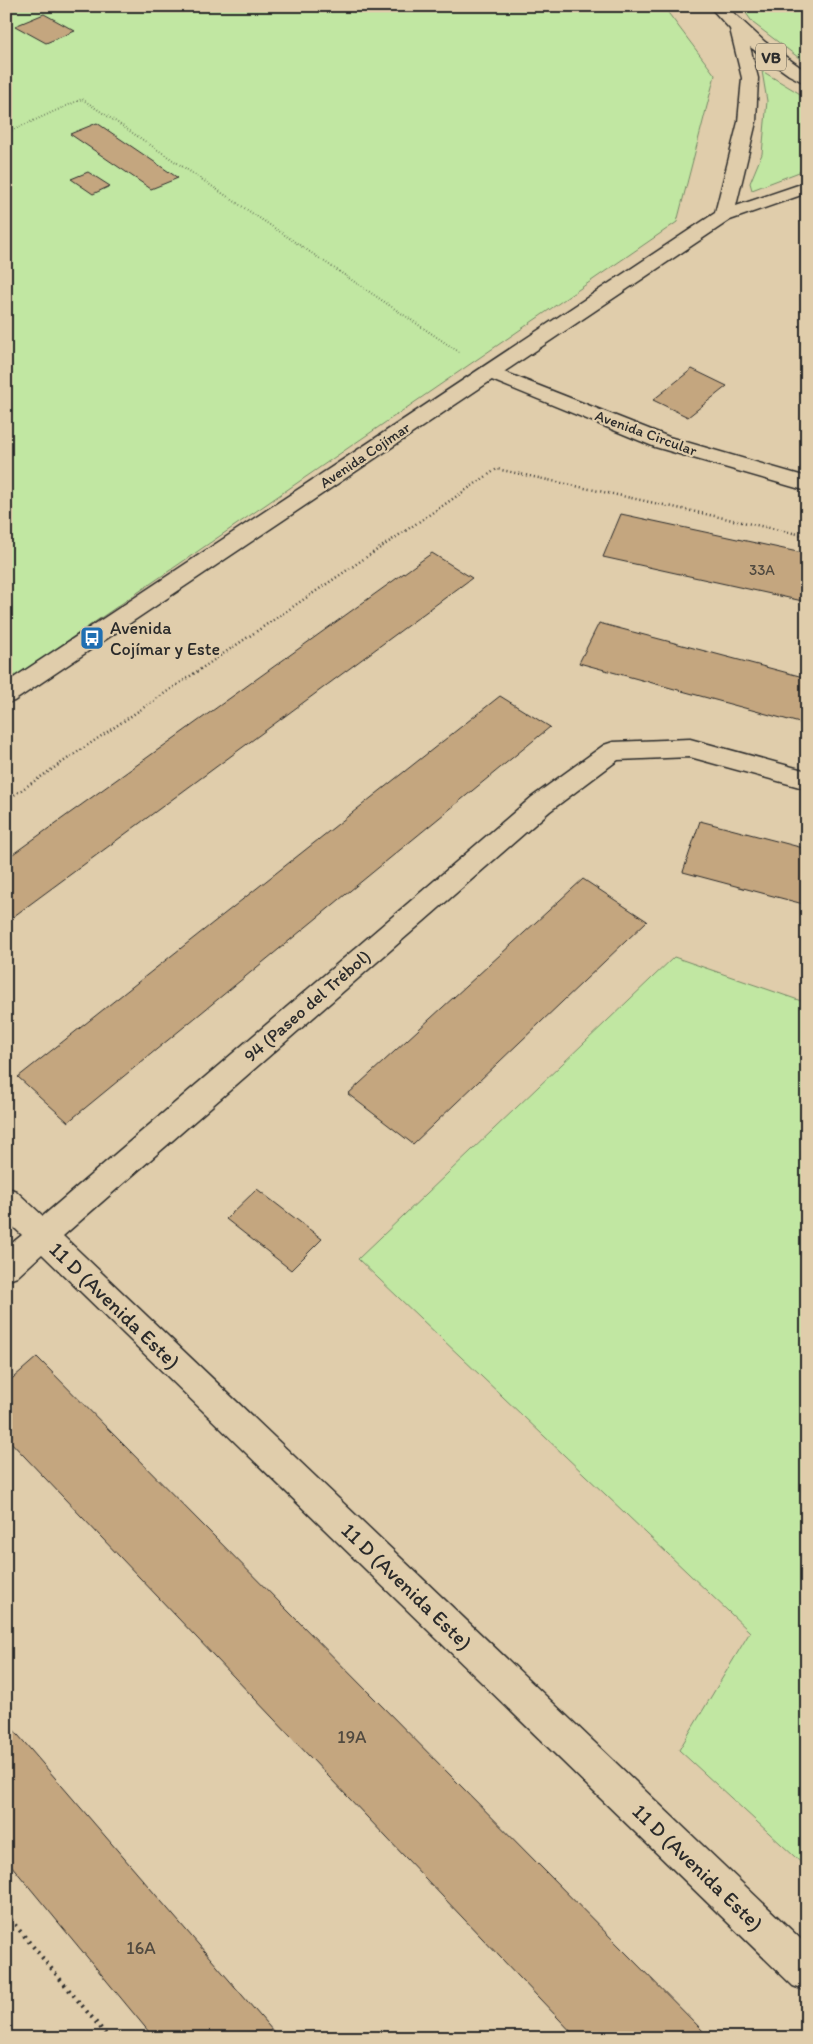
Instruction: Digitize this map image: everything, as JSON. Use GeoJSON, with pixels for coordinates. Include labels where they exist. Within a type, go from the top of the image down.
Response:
{"type":"FeatureCollection","features":[{"type":"Feature","properties":{"kind":"street","name":"VB"},"geometry":{"type":"LineString","coordinates":[[717,6],[738,30],[773,58],[807,79]]}},
{"type":"Feature","properties":{"kind":"street"},"geometry":{"type":"LineString","coordinates":[[724,216],[747,122],[750,78],[738,30]]}},
{"type":"Feature","properties":{"kind":"street","name":"Avenida Cojímar"},"geometry":{"type":"LineString","coordinates":[[6,694],[724,216],[807,187]]}},
{"type":"Feature","properties":{"kind":"street","name":"Avenida Circular"},"geometry":{"type":"LineString","coordinates":[[489,372],[662,442],[807,484]]}},
{"type":"Feature","properties":{"kind":"street","name":"94 (Paseo del Trébol)"},"geometry":{"type":"LineString","coordinates":[[6,1267],[540,804],[613,751],[690,748],[807,780]]}},
{"type":"Feature","properties":{"kind":"street","name":"11 D (Avenida Este)"},"geometry":{"type":"LineString","coordinates":[[6,1200],[807,1972]]}},
{"type":"Feature","properties":{"kind":"path"},"geometry":{"type":"LineString","coordinates":[[6,133],[82,99],[489,372]]}},
{"type":"Feature","properties":{"kind":"path"},"geometry":{"type":"LineString","coordinates":[[6,800],[497,469],[807,536]]}},
{"type":"Feature","properties":{"kind":"path"},"geometry":{"type":"LineString","coordinates":[[6,1914],[109,2038]]}},
{"type":"Feature","properties":{"kind":"green space"},"geometry":{"type":"Polygon","coordinates":[[[6,6],[663,6],[715,75],[677,222],[6,683],[6,6]]]}},
{"type":"Feature","properties":{"kind":"green space"},"geometry":{"type":"Polygon","coordinates":[[[741,6],[807,6],[807,64],[753,23],[741,6]]]}},
{"type":"Feature","properties":{"kind":"green space"},"geometry":{"type":"Polygon","coordinates":[[[762,71],[807,98],[807,169],[752,190],[750,183],[762,154],[767,101],[762,71]]]}},
{"type":"Feature","properties":{"kind":"green space"},"geometry":{"type":"Polygon","coordinates":[[[674,957],[807,1003],[807,1868],[679,1750],[750,1632],[358,1259],[674,957]]]}},
{"type":"Feature","properties":{"kind":"building"},"geometry":{"type":"Polygon","coordinates":[[[44,14],[75,31],[46,43],[15,26],[44,14]]]}},
{"type":"Feature","properties":{"kind":"building"},"geometry":{"type":"Polygon","coordinates":[[[97,123],[178,178],[151,189],[70,134],[97,123]]]}},
{"type":"Feature","properties":{"kind":"building"},"geometry":{"type":"Polygon","coordinates":[[[88,172],[110,186],[93,194],[71,179],[88,172]]]}},
{"type":"Feature","properties":{"kind":"building"},"geometry":{"type":"Polygon","coordinates":[[[692,369],[727,386],[688,417],[653,400],[692,369]]]}},
{"type":"Feature","properties":{"kind":"building"},"geometry":{"type":"Polygon","coordinates":[[[621,514],[807,554],[807,602],[603,557],[621,514]]]}},
{"type":"Feature","properties":{"kind":"building"},"geometry":{"type":"Polygon","coordinates":[[[432,553],[472,578],[6,922],[6,859],[432,553]]]}},
{"type":"Feature","properties":{"kind":"building"},"geometry":{"type":"Polygon","coordinates":[[[599,623],[807,678],[807,725],[579,663],[599,623]]]}},
{"type":"Feature","properties":{"kind":"building"},"geometry":{"type":"Polygon","coordinates":[[[500,696],[550,727],[68,1122],[18,1077],[500,696]]]}},
{"type":"Feature","properties":{"kind":"building"},"geometry":{"type":"Polygon","coordinates":[[[700,821],[807,849],[807,905],[683,872],[700,821]]]}},
{"type":"Feature","properties":{"kind":"building"},"geometry":{"type":"Polygon","coordinates":[[[583,879],[647,921],[413,1144],[348,1094],[583,879]]]}},
{"type":"Feature","properties":{"kind":"building"},"geometry":{"type":"Polygon","coordinates":[[[257,1189],[322,1239],[291,1270],[226,1219],[257,1189]]]}},
{"type":"Feature","properties":{"kind":"building"},"geometry":{"type":"Polygon","coordinates":[[[37,1357],[710,2038],[577,2038],[6,1437],[6,1384],[37,1357]]]}},
{"type":"Feature","properties":{"kind":"building"},"geometry":{"type":"Polygon","coordinates":[[[6,1721],[279,2038],[154,2038],[6,1859],[6,1721]]]}},
{"type":"Feature","properties":{"kind":"place","name":"Avenida Cojímar y Este"},"geometry":{"type":"Point","coordinates":[92,638]}}]}
